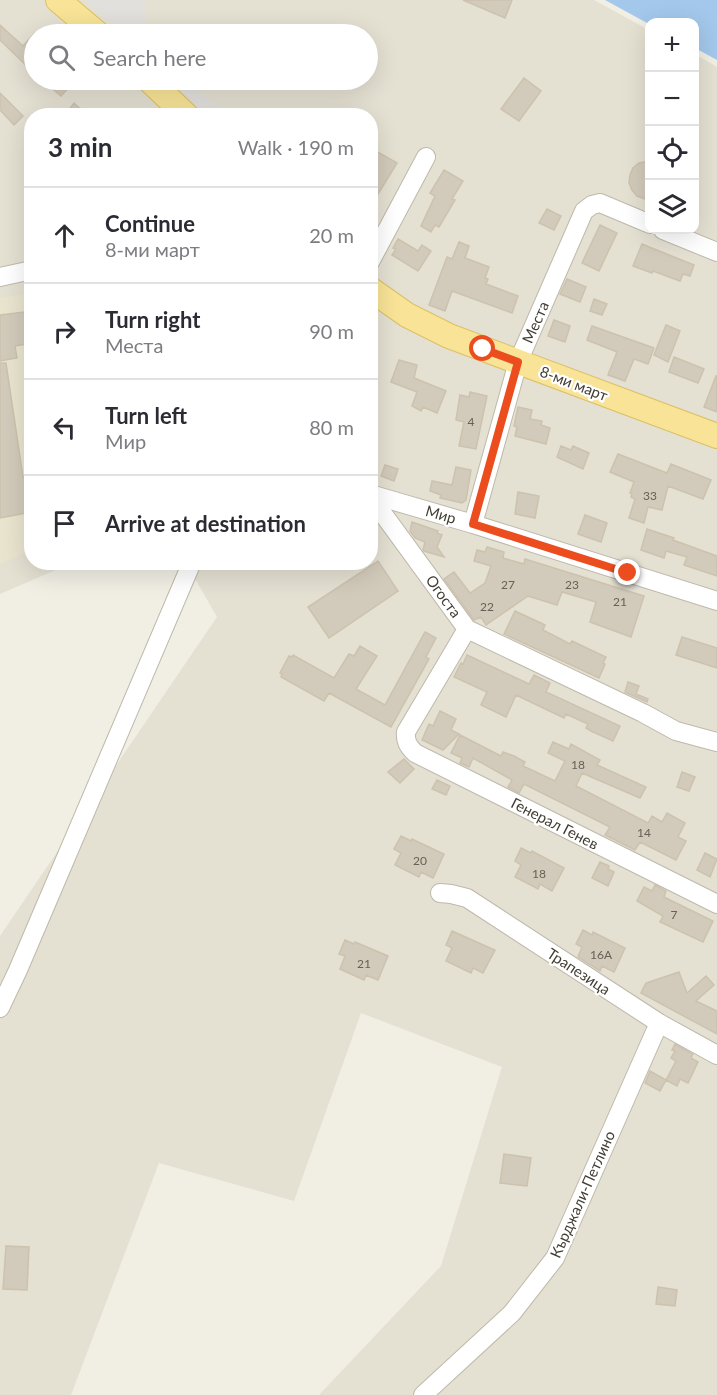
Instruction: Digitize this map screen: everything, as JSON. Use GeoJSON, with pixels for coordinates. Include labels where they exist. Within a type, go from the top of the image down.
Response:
{"type":"FeatureCollection","features":[{"type":"Feature","properties":{"kind":"main road"},"geometry":{"type":"LineString","coordinates":[[58,0],[86,24]]}},
{"type":"Feature","properties":{"kind":"main road"},"geometry":{"type":"LineString","coordinates":[[160,90],[179,108]]}},
{"type":"Feature","properties":{"kind":"main road","name":"8-ми март"},"geometry":{"type":"LineString","coordinates":[[378,295],[406,315],[449,336],[717,436]]}},
{"type":"Feature","properties":{"kind":"street"},"geometry":{"type":"LineString","coordinates":[[378,247],[426,157]]}},
{"type":"Feature","properties":{"kind":"street","name":"Места"},"geometry":{"type":"LineString","coordinates":[[473,524],[518,362],[584,211],[600,203],[645,222]]}},
{"type":"Feature","properties":{"kind":"street"},"geometry":{"type":"LineString","coordinates":[[673,234],[717,252]]}},
{"type":"Feature","properties":{"kind":"street"},"geometry":{"type":"LineString","coordinates":[[0,277],[24,272]]}},
{"type":"Feature","properties":{"kind":"street","name":"Мир"},"geometry":{"type":"LineString","coordinates":[[378,497],[473,524],[717,601]]}},
{"type":"Feature","properties":{"kind":"street","name":"Огоста"},"geometry":{"type":"LineString","coordinates":[[378,506],[467,629],[406,732]]}},
{"type":"Feature","properties":{"kind":"street"},"geometry":{"type":"LineString","coordinates":[[0,1008],[189,570]]}},
{"type":"Feature","properties":{"kind":"street"},"geometry":{"type":"LineString","coordinates":[[467,629],[676,731],[717,742]]}},
{"type":"Feature","properties":{"kind":"street","name":"Генерал Генев"},"geometry":{"type":"LineString","coordinates":[[406,732],[406,742],[415,753],[717,904]]}},
{"type":"Feature","properties":{"kind":"street","name":"Трапезица"},"geometry":{"type":"LineString","coordinates":[[441,893],[467,898],[658,1023],[717,1054]]}},
{"type":"Feature","properties":{"kind":"street","name":"Кърджали-Петлино"},"geometry":{"type":"LineString","coordinates":[[423,1395],[512,1313],[555,1258],[658,1023]]}},
{"type":"Feature","properties":{"kind":"shaded area"},"geometry":{"type":"Polygon","coordinates":[[[0,0],[594,0],[645,28],[645,234],[699,234],[699,56],[717,67],[717,1395],[319,1395],[441,1266],[502,1067],[361,1013],[294,1201],[159,1163],[71,1395],[0,1395],[0,936],[217,617],[190,570],[378,570],[378,108],[24,108],[24,570],[56,570],[0,594],[0,0]]]}},
{"type":"Feature","properties":{"kind":"shaded area"},"geometry":{"type":"Polygon","coordinates":[[[86,0],[144,0],[146,24],[112,24],[86,0]]]}},
{"type":"Feature","properties":{"kind":"shaded area"},"geometry":{"type":"Polygon","coordinates":[[[181,90],[198,90],[218,108],[200,108],[181,90]]]}},
{"type":"Feature","properties":{"kind":"shaded area"},"geometry":{"type":"Polygon","coordinates":[[[24,294],[24,553],[0,564],[0,298],[24,294]]]}},
{"type":"Feature","properties":{"kind":"water"},"geometry":{"type":"Polygon","coordinates":[[[605,0],[717,0],[717,60],[699,50],[699,18],[645,18],[645,22],[605,0]]]}},
{"type":"Feature","properties":{"kind":"building"},"geometry":{"type":"Polygon","coordinates":[[[463,0],[512,0],[505,18],[463,0]]]}},
{"type":"Feature","properties":{"kind":"building"},"geometry":{"type":"Polygon","coordinates":[[[0,25],[24,45],[24,63],[0,40],[0,25]]]}},
{"type":"Feature","properties":{"kind":"building"},"geometry":{"type":"Polygon","coordinates":[[[524,78],[541,91],[519,121],[501,109],[524,78]]]}},
{"type":"Feature","properties":{"kind":"building"},"geometry":{"type":"Polygon","coordinates":[[[54,90],[66,90],[61,96],[54,90]]]}},
{"type":"Feature","properties":{"kind":"building"},"geometry":{"type":"Polygon","coordinates":[[[0,93],[23,116],[14,125],[0,110],[0,93]]]}},
{"type":"Feature","properties":{"kind":"building"},"geometry":{"type":"Polygon","coordinates":[[[74,103],[79,108],[70,108],[74,103]]]}},
{"type":"Feature","properties":{"kind":"building"},"geometry":{"type":"Polygon","coordinates":[[[378,152],[397,163],[378,194],[378,152]]]}},
{"type":"Feature","properties":{"kind":"building"},"geometry":{"type":"Polygon","coordinates":[[[645,162],[645,199],[637,196],[629,183],[633,168],[645,162]]]}},
{"type":"Feature","properties":{"kind":"building"},"geometry":{"type":"Polygon","coordinates":[[[444,170],[463,181],[439,227],[435,225],[431,232],[421,226],[435,196],[430,193],[444,170]]]}},
{"type":"Feature","properties":{"kind":"building"},"geometry":{"type":"Polygon","coordinates":[[[547,209],[561,216],[554,230],[539,223],[547,209]]]}},
{"type":"Feature","properties":{"kind":"building"},"geometry":{"type":"Polygon","coordinates":[[[600,225],[617,233],[599,271],[582,263],[600,225]]]}},
{"type":"Feature","properties":{"kind":"building"},"geometry":{"type":"Polygon","coordinates":[[[398,239],[418,251],[422,245],[431,251],[418,271],[392,255],[398,239]]]}},
{"type":"Feature","properties":{"kind":"building"},"geometry":{"type":"Polygon","coordinates":[[[459,242],[469,246],[465,258],[489,267],[485,278],[488,279],[486,284],[518,296],[512,313],[452,291],[445,311],[429,305],[447,257],[452,259],[459,242]]]}},
{"type":"Feature","properties":{"kind":"building"},"geometry":{"type":"Polygon","coordinates":[[[642,244],[694,265],[690,276],[683,274],[680,281],[633,266],[642,244]]]}},
{"type":"Feature","properties":{"kind":"building"},"geometry":{"type":"Polygon","coordinates":[[[567,279],[586,287],[580,302],[560,294],[567,279]]]}},
{"type":"Feature","properties":{"kind":"building"},"geometry":{"type":"Polygon","coordinates":[[[594,299],[607,304],[602,315],[590,311],[594,299]]]}},
{"type":"Feature","properties":{"kind":"building"},"geometry":{"type":"Polygon","coordinates":[[[24,312],[24,344],[15,346],[17,358],[0,361],[0,315],[24,312]]]}},
{"type":"Feature","properties":{"kind":"building"},"geometry":{"type":"Polygon","coordinates":[[[554,320],[570,326],[565,342],[548,336],[554,320]]]}},
{"type":"Feature","properties":{"kind":"building"},"geometry":{"type":"Polygon","coordinates":[[[666,325],[680,331],[668,362],[654,355],[666,325]]]}},
{"type":"Feature","properties":{"kind":"building"},"geometry":{"type":"Polygon","coordinates":[[[592,326],[654,348],[648,364],[634,359],[625,381],[608,375],[617,352],[587,340],[592,326]]]}},
{"type":"Feature","properties":{"kind":"building"},"geometry":{"type":"Polygon","coordinates":[[[674,357],[704,369],[698,383],[669,372],[674,357]]]}},
{"type":"Feature","properties":{"kind":"building"},"geometry":{"type":"Polygon","coordinates":[[[399,360],[417,365],[414,378],[446,391],[437,413],[423,407],[421,411],[412,406],[417,392],[391,382],[399,360]]]}},
{"type":"Feature","properties":{"kind":"building"},"geometry":{"type":"Polygon","coordinates":[[[0,363],[6,363],[24,477],[24,514],[0,518],[0,363]]]}},
{"type":"Feature","properties":{"kind":"building"},"geometry":{"type":"Polygon","coordinates":[[[717,376],[717,412],[704,407],[717,376]]]}},
{"type":"Feature","properties":{"kind":"building"},"geometry":{"type":"Polygon","coordinates":[[[470,392],[487,396],[476,449],[459,446],[464,422],[456,420],[460,395],[469,397],[470,392]]]}},
{"type":"Feature","properties":{"kind":"building"},"geometry":{"type":"Polygon","coordinates":[[[518,407],[532,410],[530,419],[542,421],[541,425],[550,428],[546,444],[515,436],[517,427],[514,426],[518,407]]]}},
{"type":"Feature","properties":{"kind":"building"},"geometry":{"type":"Polygon","coordinates":[[[561,446],[571,450],[573,446],[589,453],[583,469],[557,457],[561,446]]]}},
{"type":"Feature","properties":{"kind":"building"},"geometry":{"type":"Polygon","coordinates":[[[618,454],[667,473],[671,464],[711,480],[703,499],[668,486],[662,510],[648,507],[644,523],[629,518],[635,499],[630,493],[634,482],[610,472],[618,454]]]}},
{"type":"Feature","properties":{"kind":"building"},"geometry":{"type":"Polygon","coordinates":[[[385,465],[398,469],[394,481],[381,476],[385,465]]]}},
{"type":"Feature","properties":{"kind":"building"},"geometry":{"type":"Polygon","coordinates":[[[456,467],[471,470],[466,500],[462,503],[440,498],[441,495],[430,491],[432,481],[452,485],[456,467]]]}},
{"type":"Feature","properties":{"kind":"building"},"geometry":{"type":"Polygon","coordinates":[[[518,492],[539,496],[535,518],[515,514],[518,492]]]}},
{"type":"Feature","properties":{"kind":"building"},"geometry":{"type":"Polygon","coordinates":[[[585,515],[607,523],[601,542],[578,534],[585,515]]]}},
{"type":"Feature","properties":{"kind":"building"},"geometry":{"type":"Polygon","coordinates":[[[412,522],[438,531],[437,533],[442,535],[437,547],[444,557],[423,550],[425,542],[415,538],[410,531],[412,522]]]}},
{"type":"Feature","properties":{"kind":"building"},"geometry":{"type":"Polygon","coordinates":[[[647,529],[717,556],[717,576],[684,565],[687,557],[666,551],[664,558],[641,550],[647,529]]]}},
{"type":"Feature","properties":{"kind":"building"},"geometry":{"type":"Polygon","coordinates":[[[487,547],[504,552],[503,558],[524,564],[525,559],[644,596],[631,637],[590,622],[596,602],[562,592],[557,605],[528,596],[486,625],[481,617],[474,620],[444,579],[454,572],[470,593],[485,583],[491,566],[474,561],[477,550],[485,552],[487,547]]]}},
{"type":"Feature","properties":{"kind":"building"},"geometry":{"type":"Polygon","coordinates":[[[378,561],[398,591],[329,638],[308,607],[364,570],[378,570],[378,561]]]}},
{"type":"Feature","properties":{"kind":"building"},"geometry":{"type":"Polygon","coordinates":[[[515,611],[545,625],[543,630],[570,644],[572,641],[606,657],[599,678],[504,634],[515,611]]]}},
{"type":"Feature","properties":{"kind":"building"},"geometry":{"type":"Polygon","coordinates":[[[425,632],[436,638],[426,657],[429,659],[391,727],[329,693],[324,701],[281,677],[280,673],[289,656],[293,655],[334,678],[349,654],[354,656],[360,646],[377,656],[356,689],[385,705],[425,632]]]}},
{"type":"Feature","properties":{"kind":"building"},"geometry":{"type":"Polygon","coordinates":[[[682,637],[717,648],[717,668],[676,655],[682,637]]]}},
{"type":"Feature","properties":{"kind":"building"},"geometry":{"type":"Polygon","coordinates":[[[467,655],[529,684],[534,675],[550,683],[546,692],[620,726],[613,741],[586,728],[588,724],[566,714],[564,718],[516,695],[506,717],[481,705],[487,692],[454,677],[467,655]]]}},
{"type":"Feature","properties":{"kind":"building"},"geometry":{"type":"Polygon","coordinates":[[[628,682],[639,686],[636,694],[648,699],[647,702],[625,692],[628,682]]]}},
{"type":"Feature","properties":{"kind":"building"},"geometry":{"type":"Polygon","coordinates":[[[440,711],[456,719],[451,730],[459,734],[443,750],[422,740],[429,724],[433,726],[440,711]]]}},
{"type":"Feature","properties":{"kind":"building"},"geometry":{"type":"Polygon","coordinates":[[[460,735],[501,756],[503,752],[514,756],[525,762],[523,766],[555,781],[565,761],[548,753],[553,742],[569,749],[571,744],[600,760],[597,765],[646,787],[640,798],[582,773],[576,786],[648,823],[652,816],[662,822],[667,813],[685,823],[678,837],[686,841],[676,860],[640,842],[635,850],[605,835],[610,827],[524,784],[519,793],[508,787],[512,780],[473,758],[469,767],[460,763],[462,758],[451,753],[460,735]]]}},
{"type":"Feature","properties":{"kind":"building"},"geometry":{"type":"Polygon","coordinates":[[[404,759],[414,769],[400,783],[388,772],[404,759]]]}},
{"type":"Feature","properties":{"kind":"building"},"geometry":{"type":"Polygon","coordinates":[[[682,772],[695,777],[689,791],[677,787],[682,772]]]}},
{"type":"Feature","properties":{"kind":"building"},"geometry":{"type":"Polygon","coordinates":[[[437,780],[450,786],[446,795],[432,789],[437,780]]]}},
{"type":"Feature","properties":{"kind":"building"},"geometry":{"type":"Polygon","coordinates":[[[401,836],[444,854],[433,878],[421,872],[419,877],[395,865],[401,853],[394,849],[401,836]]]}},
{"type":"Feature","properties":{"kind":"building"},"geometry":{"type":"Polygon","coordinates":[[[521,848],[531,853],[532,851],[564,868],[552,891],[540,884],[538,889],[515,877],[521,865],[515,861],[521,848]]]}},
{"type":"Feature","properties":{"kind":"building"},"geometry":{"type":"Polygon","coordinates":[[[705,853],[717,859],[710,877],[697,870],[705,853]]]}},
{"type":"Feature","properties":{"kind":"building"},"geometry":{"type":"Polygon","coordinates":[[[600,862],[609,866],[608,869],[614,872],[608,886],[592,878],[600,862]]]}},
{"type":"Feature","properties":{"kind":"building"},"geometry":{"type":"Polygon","coordinates":[[[655,885],[666,891],[664,897],[713,921],[703,942],[660,922],[663,916],[637,901],[644,887],[652,891],[655,885]]]}},
{"type":"Feature","properties":{"kind":"building"},"geometry":{"type":"Polygon","coordinates":[[[583,930],[592,935],[593,932],[625,948],[614,972],[602,966],[600,971],[578,957],[582,947],[576,944],[583,930]]]}},
{"type":"Feature","properties":{"kind":"building"},"geometry":{"type":"Polygon","coordinates":[[[452,931],[495,950],[483,973],[473,968],[471,973],[446,961],[452,948],[446,945],[452,931]]]}},
{"type":"Feature","properties":{"kind":"building"},"geometry":{"type":"Polygon","coordinates":[[[345,940],[388,956],[378,980],[366,975],[364,980],[340,969],[345,956],[339,954],[345,940]]]}},
{"type":"Feature","properties":{"kind":"building"},"geometry":{"type":"Polygon","coordinates":[[[679,972],[687,993],[706,976],[714,985],[696,1001],[717,1011],[717,1034],[641,993],[646,983],[679,972]]]}},
{"type":"Feature","properties":{"kind":"building"},"geometry":{"type":"Polygon","coordinates":[[[675,1044],[693,1054],[691,1058],[698,1062],[688,1083],[680,1079],[677,1086],[666,1080],[676,1061],[671,1058],[675,1051],[672,1050],[675,1044]]]}},
{"type":"Feature","properties":{"kind":"building"},"geometry":{"type":"Polygon","coordinates":[[[650,1071],[666,1080],[660,1091],[645,1083],[650,1071]]]}},
{"type":"Feature","properties":{"kind":"building"},"geometry":{"type":"Polygon","coordinates":[[[504,1154],[531,1158],[527,1186],[500,1183],[504,1154]]]}},
{"type":"Feature","properties":{"kind":"building"},"geometry":{"type":"Polygon","coordinates":[[[6,1246],[29,1247],[27,1290],[3,1289],[6,1246]]]}},
{"type":"Feature","properties":{"kind":"building"},"geometry":{"type":"Polygon","coordinates":[[[658,1287],[677,1290],[675,1306],[656,1304],[658,1287]]]}},
{"type":"Feature","properties":{"kind":"route"},"geometry":{"type":"LineString","coordinates":[[483,349],[518,362],[473,524],[628,573]]}}]}
